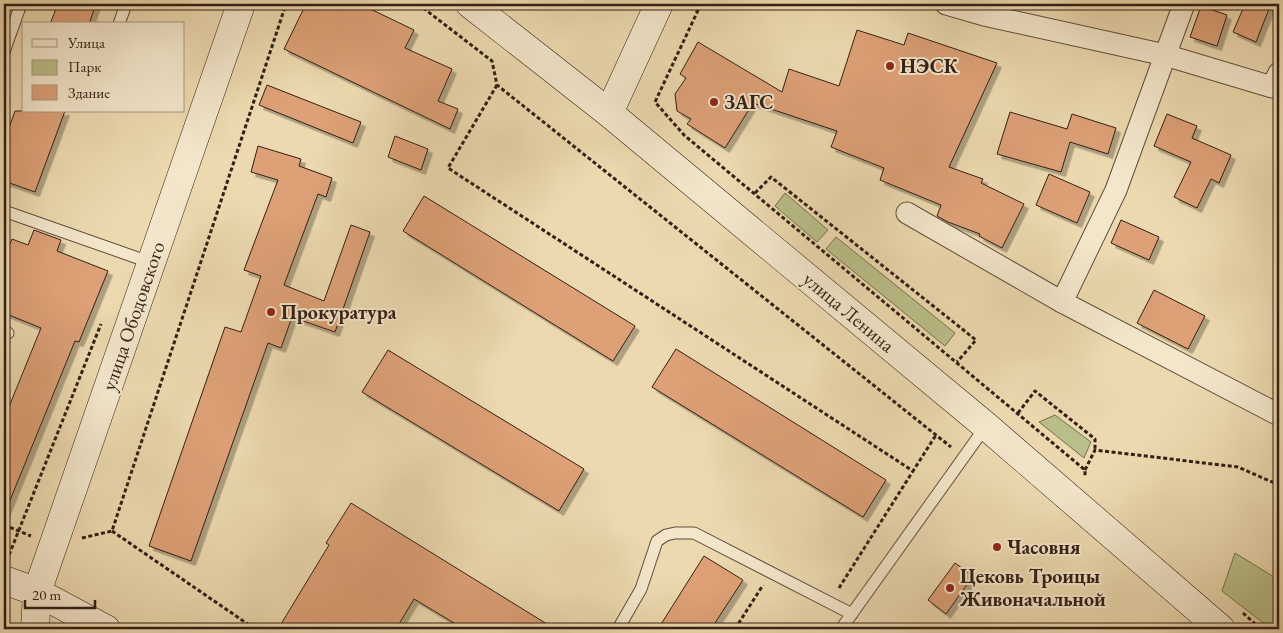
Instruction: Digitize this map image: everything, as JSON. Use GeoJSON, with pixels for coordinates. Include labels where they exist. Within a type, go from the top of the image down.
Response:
{"type":"FeatureCollection","features":[{"type":"Feature","properties":{"kind":"street","name":"улица Ободовского"},"geometry":{"type":"LineString","coordinates":[[35,629],[37,592],[241,4]]}},
{"type":"Feature","properties":{"kind":"street","name":"улица Ленина"},"geometry":{"type":"LineString","coordinates":[[470,4],[609,113],[986,426],[1230,620]]}},
{"type":"Feature","properties":{"kind":"street"},"geometry":{"type":"LineString","coordinates":[[609,113],[659,4]]}},
{"type":"Feature","properties":{"kind":"street"},"geometry":{"type":"LineString","coordinates":[[946,4],[985,9],[1165,55],[1272,87],[1279,73]]}},
{"type":"Feature","properties":{"kind":"street"},"geometry":{"type":"LineString","coordinates":[[1062,302],[1116,190],[1184,4]]}},
{"type":"Feature","properties":{"kind":"street"},"geometry":{"type":"LineString","coordinates":[[907,213],[1062,302],[1279,415]]}},
{"type":"Feature","properties":{"kind":"street"},"geometry":{"type":"LineString","coordinates":[[5,571],[37,592],[106,629]]}},
{"type":"Feature","properties":{"kind":"lane"},"geometry":{"type":"LineString","coordinates":[[4,52],[21,4]]}},
{"type":"Feature","properties":{"kind":"lane"},"geometry":{"type":"LineString","coordinates":[[121,22],[126,4]]}},
{"type":"Feature","properties":{"kind":"lane"},"geometry":{"type":"LineString","coordinates":[[4,211],[152,263]]}},
{"type":"Feature","properties":{"kind":"lane"},"geometry":{"type":"LineString","coordinates":[[841,629],[986,426]]}},
{"type":"Feature","properties":{"kind":"lane"},"geometry":{"type":"LineString","coordinates":[[618,629],[641,589],[657,541],[666,535],[685,532],[694,533],[852,614]]}},
{"type":"Feature","properties":{"kind":"path"},"geometry":{"type":"LineString","coordinates":[[112,530],[286,4]]}},
{"type":"Feature","properties":{"kind":"path"},"geometry":{"type":"LineString","coordinates":[[418,4],[492,62],[497,85],[963,457]]}},
{"type":"Feature","properties":{"kind":"path"},"geometry":{"type":"LineString","coordinates":[[682,4],[697,11]]}},
{"type":"Feature","properties":{"kind":"path"},"geometry":{"type":"LineString","coordinates":[[700,4],[654,102],[684,134],[1086,470]]}},
{"type":"Feature","properties":{"kind":"path"},"geometry":{"type":"LineString","coordinates":[[497,85],[448,168],[913,471]]}},
{"type":"Feature","properties":{"kind":"path"},"geometry":{"type":"LineString","coordinates":[[755,193],[771,177],[976,340],[957,362]]}},
{"type":"Feature","properties":{"kind":"path"},"geometry":{"type":"LineString","coordinates":[[5,571],[18,531],[104,316]]}},
{"type":"Feature","properties":{"kind":"path"},"geometry":{"type":"LineString","coordinates":[[1018,413],[1035,391],[1095,439],[1095,450],[1084,475],[1092,482]]}},
{"type":"Feature","properties":{"kind":"path"},"geometry":{"type":"LineString","coordinates":[[830,602],[936,435]]}},
{"type":"Feature","properties":{"kind":"path"},"geometry":{"type":"LineString","coordinates":[[1095,450],[1238,466],[1279,485]]}},
{"type":"Feature","properties":{"kind":"path"},"geometry":{"type":"LineString","coordinates":[[4,525],[54,544],[112,530],[255,629]]}},
{"type":"Feature","properties":{"kind":"path"},"geometry":{"type":"LineString","coordinates":[[735,629],[771,572]]}},
{"type":"Feature","properties":{"kind":"path"},"geometry":{"type":"LineString","coordinates":[[1230,620],[1261,629]]}},
{"type":"Feature","properties":{"kind":"green space"},"geometry":{"type":"Polygon","coordinates":[[[785,193],[828,230],[817,242],[775,206],[785,193]]]}},
{"type":"Feature","properties":{"kind":"green space"},"geometry":{"type":"Polygon","coordinates":[[[836,237],[955,333],[945,346],[826,249],[836,237]]]}},
{"type":"Feature","properties":{"kind":"green space"},"geometry":{"type":"Polygon","coordinates":[[[1055,415],[1091,442],[1084,458],[1039,422],[1055,415]]]}},
{"type":"Feature","properties":{"kind":"green space"},"geometry":{"type":"Polygon","coordinates":[[[1235,553],[1279,580],[1279,629],[1271,629],[1222,591],[1235,553]]]}},
{"type":"Feature","properties":{"kind":"building"},"geometry":{"type":"Polygon","coordinates":[[[58,4],[96,4],[90,22],[51,22],[58,4]]]}},
{"type":"Feature","properties":{"kind":"building"},"geometry":{"type":"Polygon","coordinates":[[[306,4],[360,4],[414,30],[405,48],[452,69],[438,101],[458,109],[450,129],[284,49],[306,4]]]}},
{"type":"Feature","properties":{"kind":"building"},"geometry":{"type":"Polygon","coordinates":[[[1245,4],[1271,4],[1256,42],[1233,32],[1245,4]]]}},
{"type":"Feature","properties":{"kind":"building"},"geometry":{"type":"Polygon","coordinates":[[[1201,6],[1227,15],[1217,46],[1190,37],[1201,6]]]}},
{"type":"Feature","properties":{"kind":"building"},"geometry":{"type":"Polygon","coordinates":[[[857,30],[904,45],[908,33],[997,63],[949,167],[983,179],[981,183],[1024,204],[1002,248],[979,236],[980,234],[937,216],[941,205],[880,180],[884,168],[831,147],[837,131],[753,103],[725,148],[687,124],[691,119],[677,111],[675,94],[686,78],[680,74],[698,42],[782,92],[789,69],[839,86],[857,30]]]}},
{"type":"Feature","properties":{"kind":"building"},"geometry":{"type":"Polygon","coordinates":[[[267,85],[361,122],[353,143],[259,105],[267,85]]]}},
{"type":"Feature","properties":{"kind":"building"},"geometry":{"type":"Polygon","coordinates":[[[15,111],[65,112],[35,192],[4,181],[4,142],[15,111]]]}},
{"type":"Feature","properties":{"kind":"building"},"geometry":{"type":"Polygon","coordinates":[[[1010,112],[1067,129],[1072,114],[1116,128],[1108,154],[1070,142],[1061,172],[997,154],[1010,112]]]}},
{"type":"Feature","properties":{"kind":"building"},"geometry":{"type":"Polygon","coordinates":[[[1167,114],[1197,126],[1192,138],[1231,155],[1219,183],[1211,179],[1197,208],[1174,197],[1191,162],[1154,146],[1167,114]]]}},
{"type":"Feature","properties":{"kind":"building"},"geometry":{"type":"Polygon","coordinates":[[[395,136],[428,149],[421,170],[388,157],[395,136]]]}},
{"type":"Feature","properties":{"kind":"building"},"geometry":{"type":"Polygon","coordinates":[[[258,146],[301,159],[299,166],[332,178],[326,197],[318,194],[284,285],[324,301],[351,225],[370,232],[335,332],[292,317],[281,348],[268,343],[191,561],[149,546],[225,327],[241,332],[261,276],[244,270],[278,180],[251,172],[258,146]]]}},
{"type":"Feature","properties":{"kind":"building"},"geometry":{"type":"Polygon","coordinates":[[[1049,174],[1090,192],[1077,223],[1036,205],[1049,174]]]}},
{"type":"Feature","properties":{"kind":"building"},"geometry":{"type":"Polygon","coordinates":[[[424,196],[635,326],[613,361],[403,231],[424,196]]]}},
{"type":"Feature","properties":{"kind":"building"},"geometry":{"type":"Polygon","coordinates":[[[1121,220],[1159,237],[1149,260],[1111,243],[1121,220]]]}},
{"type":"Feature","properties":{"kind":"building"},"geometry":{"type":"Polygon","coordinates":[[[34,230],[61,240],[57,251],[108,271],[79,342],[75,341],[4,515],[4,419],[41,328],[4,313],[4,258],[12,239],[28,245],[34,230]]]}},
{"type":"Feature","properties":{"kind":"building"},"geometry":{"type":"Polygon","coordinates":[[[1154,290],[1205,316],[1188,349],[1137,323],[1154,290]]]}},
{"type":"Feature","properties":{"kind":"building"},"geometry":{"type":"Polygon","coordinates":[[[676,349],[886,480],[863,517],[652,387],[676,349]]]}},
{"type":"Feature","properties":{"kind":"building"},"geometry":{"type":"Polygon","coordinates":[[[388,350],[584,469],[559,511],[362,392],[388,350]]]}},
{"type":"Feature","properties":{"kind":"building"},"geometry":{"type":"Polygon","coordinates":[[[351,503],[555,629],[464,629],[414,599],[396,629],[278,629],[329,545],[326,543],[351,503]]]}},
{"type":"Feature","properties":{"kind":"building"},"geometry":{"type":"Polygon","coordinates":[[[704,556],[743,580],[711,629],[658,629],[704,556]]]}},
{"type":"Feature","properties":{"kind":"building","name":"Цековь Троицы Живоначальной"},"geometry":{"type":"Polygon","coordinates":[[[955,563],[973,576],[946,614],[928,600],[955,563]]]}},
{"type":"Feature","properties":{"kind":"place","name":"НЭСК"},"geometry":{"type":"Point","coordinates":[890,66]}},
{"type":"Feature","properties":{"kind":"place","name":"ЗАГС"},"geometry":{"type":"Point","coordinates":[714,102]}},
{"type":"Feature","properties":{"kind":"place","name":"Прокуратура"},"geometry":{"type":"Point","coordinates":[271,312]}},
{"type":"Feature","properties":{"kind":"place","name":"Часовня"},"geometry":{"type":"Point","coordinates":[997,547]}},
{"type":"Feature","properties":{"kind":"place","name":"Цековь Троицы Живоначальной"},"geometry":{"type":"Point","coordinates":[950,588]}}]}
